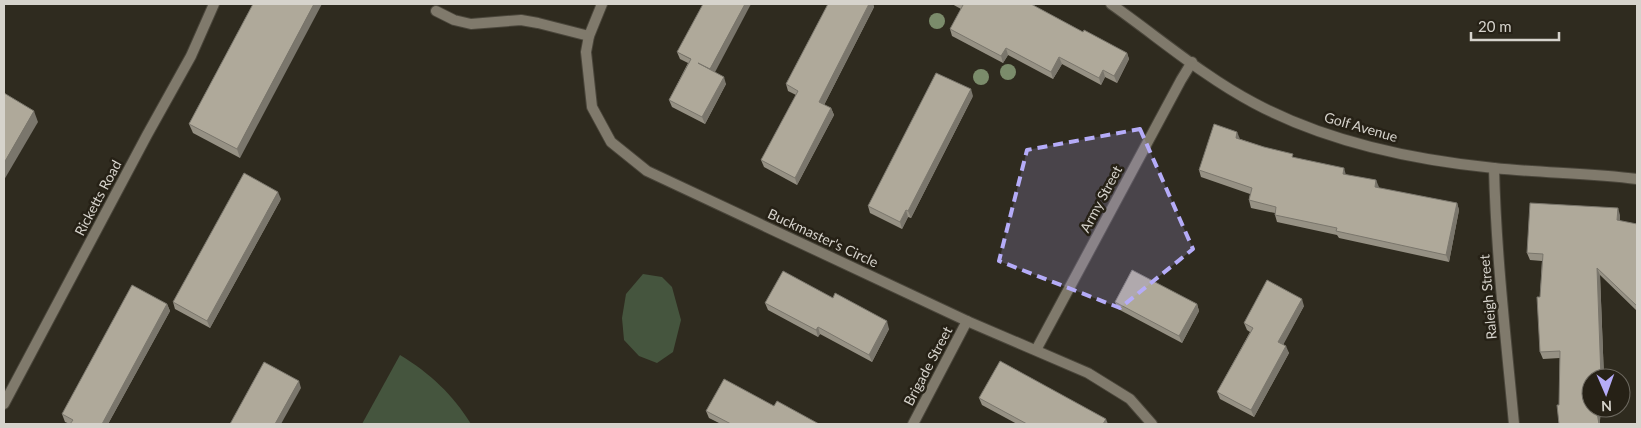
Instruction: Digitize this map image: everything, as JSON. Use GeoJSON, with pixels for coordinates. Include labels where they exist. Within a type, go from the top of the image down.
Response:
{"type":"FeatureCollection","features":[{"type":"Feature","properties":{"kind":"street","name":"Ricketts Road"},"geometry":{"type":"LineString","coordinates":[[4,404],[191,56],[214,4]]}},
{"type":"Feature","properties":{"kind":"street","name":"Buckmaster's Circle"},"geometry":{"type":"LineString","coordinates":[[602,4],[589,36],[586,52],[592,107],[611,142],[647,171],[967,321],[1088,373],[1130,399],[1152,424]]}},
{"type":"Feature","properties":{"kind":"street","name":"Golf Avenue"},"geometry":{"type":"LineString","coordinates":[[1111,4],[1219,83],[1254,103],[1288,119],[1341,138],[1399,152],[1494,168],[1637,179]]}},
{"type":"Feature","properties":{"kind":"street"},"geometry":{"type":"LineString","coordinates":[[436,11],[454,20],[471,24],[521,20],[589,36]]}},
{"type":"Feature","properties":{"kind":"street","name":"Army Street"},"geometry":{"type":"LineString","coordinates":[[1036,350],[1180,80],[1192,62]]}},
{"type":"Feature","properties":{"kind":"street","name":"Raleigh Street"},"geometry":{"type":"LineString","coordinates":[[1494,168],[1499,270],[1514,424]]}},
{"type":"Feature","properties":{"kind":"street","name":"Brigade Street"},"geometry":{"type":"LineString","coordinates":[[914,424],[967,321]]}},
{"type":"Feature","properties":{"kind":"highlighted area"},"geometry":{"type":"Polygon","coordinates":[[[1140,129],[1193,249],[1120,308],[999,261],[1027,150],[1140,129]]]}},
{"type":"Feature","properties":{"kind":"green space"},"geometry":{"type":"Polygon","coordinates":[[[643,274],[662,277],[672,287],[681,320],[673,352],[657,363],[639,356],[624,340],[622,318],[626,294],[643,274]]]}},
{"type":"Feature","properties":{"kind":"green space"},"geometry":{"type":"Polygon","coordinates":[[[400,355],[440,385],[471,424],[362,424],[400,355]]]}},
{"type":"Feature","properties":{"kind":"building"},"geometry":{"type":"Polygon","coordinates":[[[253,4],[314,4],[237,149],[189,124],[253,4]]]}},
{"type":"Feature","properties":{"kind":"building"},"geometry":{"type":"Polygon","coordinates":[[[703,4],[745,4],[710,69],[698,63],[724,77],[702,117],[669,100],[691,59],[677,52],[703,4]]]}},
{"type":"Feature","properties":{"kind":"building"},"geometry":{"type":"Polygon","coordinates":[[[828,4],[869,4],[819,102],[831,108],[795,178],[761,160],[798,91],[786,84],[828,4]]]}},
{"type":"Feature","properties":{"kind":"building"},"geometry":{"type":"Polygon","coordinates":[[[962,4],[1031,4],[1127,53],[1114,76],[1103,70],[1099,78],[1059,57],[1051,72],[1006,48],[1001,56],[950,29],[962,4]]]}},
{"type":"Feature","properties":{"kind":"building"},"geometry":{"type":"Polygon","coordinates":[[[936,73],[971,89],[908,211],[906,210],[900,222],[868,206],[936,73]]]}},
{"type":"Feature","properties":{"kind":"building"},"geometry":{"type":"Polygon","coordinates":[[[4,93],[34,111],[4,163],[4,93]]]}},
{"type":"Feature","properties":{"kind":"building"},"geometry":{"type":"Polygon","coordinates":[[[1214,124],[1237,132],[1236,138],[1293,154],[1292,157],[1344,168],[1343,174],[1376,180],[1375,187],[1457,203],[1446,255],[1336,231],[1337,228],[1275,215],[1276,207],[1249,200],[1252,188],[1199,170],[1214,124]]]}},
{"type":"Feature","properties":{"kind":"building"},"geometry":{"type":"Polygon","coordinates":[[[244,173],[278,192],[207,321],[173,302],[244,173]]]}},
{"type":"Feature","properties":{"kind":"building"},"geometry":{"type":"Polygon","coordinates":[[[1530,203],[1618,208],[1617,220],[1637,224],[1637,306],[1597,268],[1601,368],[1581,368],[1581,418],[1598,418],[1599,424],[1559,424],[1557,405],[1559,405],[1560,351],[1540,352],[1537,297],[1540,297],[1543,254],[1527,253],[1530,203]]]}},
{"type":"Feature","properties":{"kind":"building"},"geometry":{"type":"Polygon","coordinates":[[[1132,270],[1197,304],[1179,336],[1115,302],[1132,270]]]}},
{"type":"Feature","properties":{"kind":"building"},"geometry":{"type":"Polygon","coordinates":[[[783,271],[833,298],[835,293],[887,321],[869,355],[818,327],[816,330],[765,303],[783,271]]]}},
{"type":"Feature","properties":{"kind":"building"},"geometry":{"type":"Polygon","coordinates":[[[1267,280],[1302,299],[1278,342],[1286,346],[1251,410],[1217,392],[1253,328],[1244,323],[1267,280]]]}},
{"type":"Feature","properties":{"kind":"building"},"geometry":{"type":"Polygon","coordinates":[[[132,285],[167,304],[102,424],[70,424],[73,420],[62,414],[132,285]]]}},
{"type":"Feature","properties":{"kind":"building"},"geometry":{"type":"Polygon","coordinates":[[[1000,361],[1106,419],[1103,424],[1027,424],[979,398],[1000,361]]]}},
{"type":"Feature","properties":{"kind":"building"},"geometry":{"type":"Polygon","coordinates":[[[264,362],[299,381],[275,424],[230,424],[264,362]]]}},
{"type":"Feature","properties":{"kind":"building"},"geometry":{"type":"Polygon","coordinates":[[[724,379],[774,406],[777,401],[819,424],[731,424],[706,411],[724,379]]]}}]}
